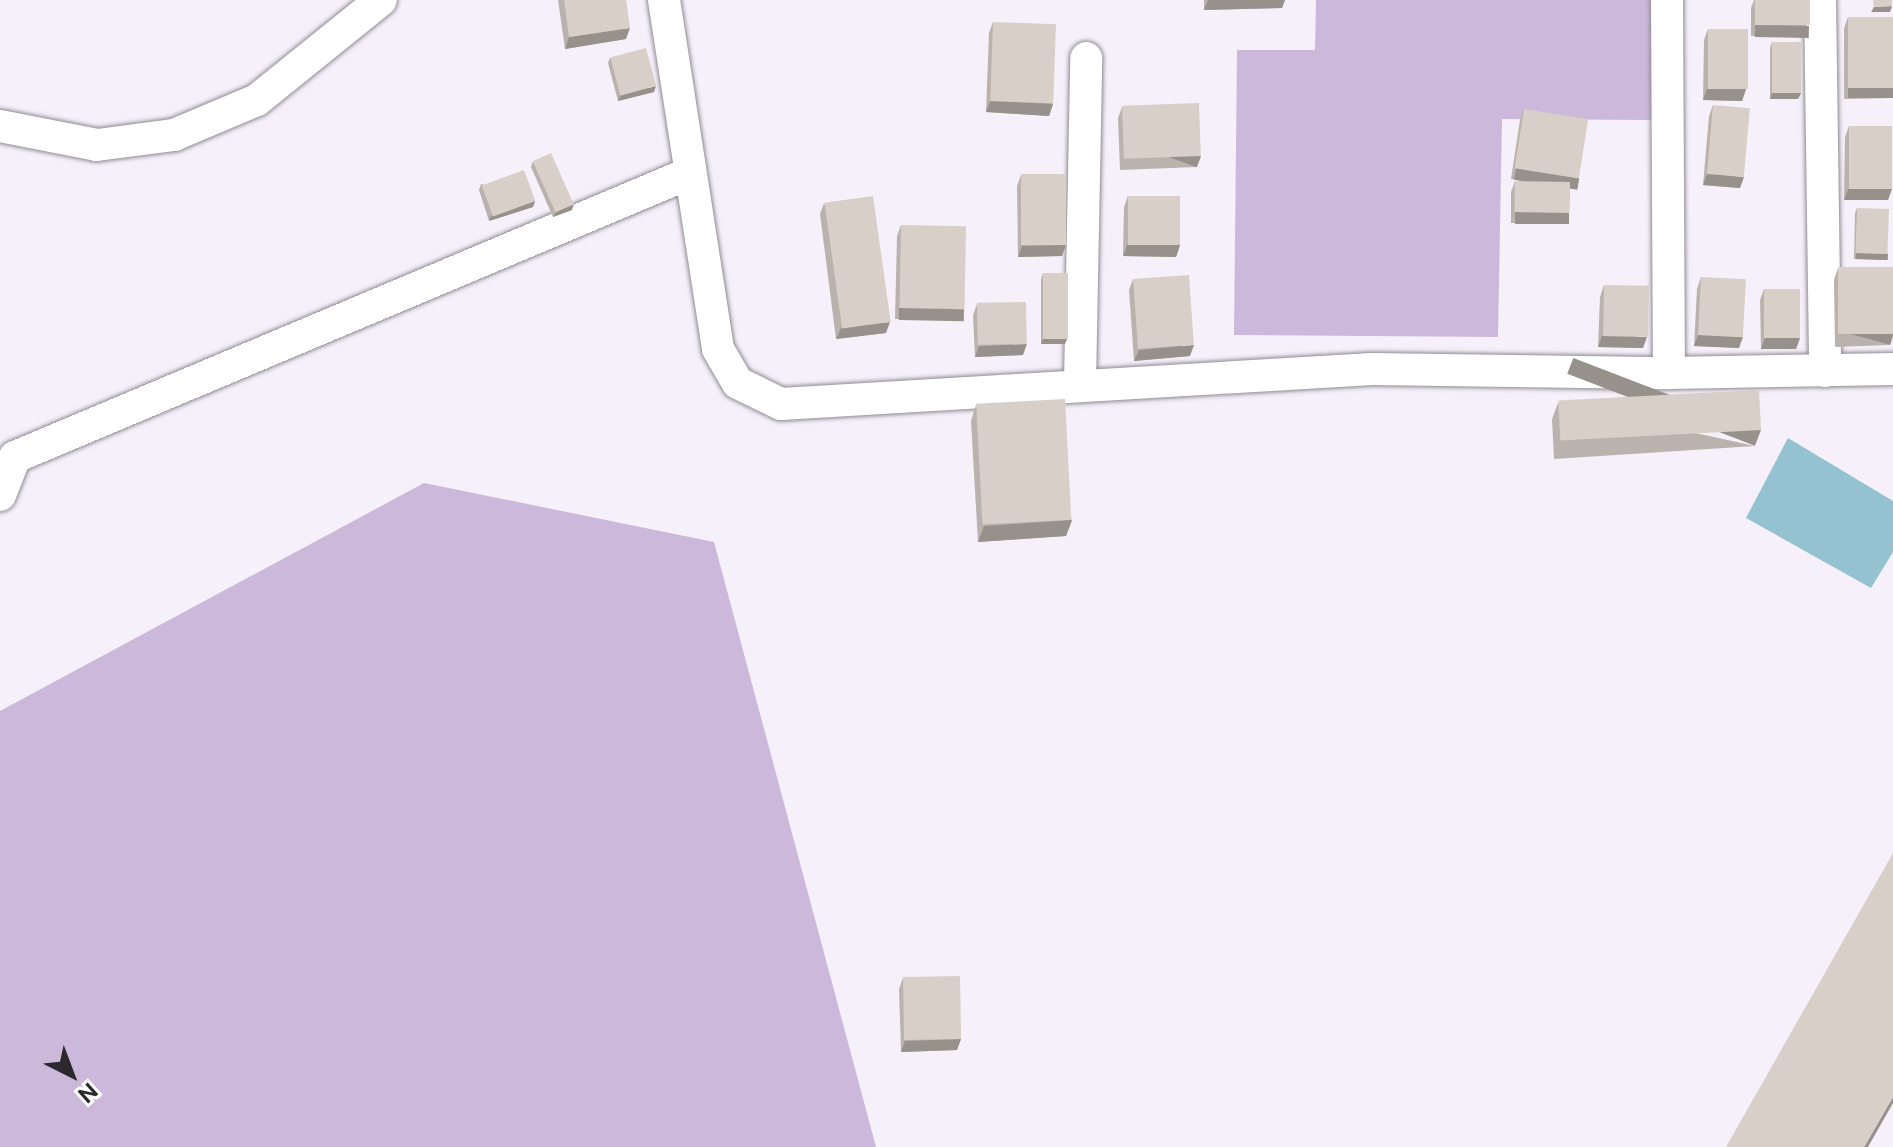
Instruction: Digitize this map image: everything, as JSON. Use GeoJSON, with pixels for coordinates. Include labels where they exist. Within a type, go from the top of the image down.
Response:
{"type":"FeatureCollection","features":[{"type":"Feature","properties":{"kind":"street"},"geometry":{"type":"LineString","coordinates":[[0,126],[97,145],[174,135],[257,100],[381,0]]}},
{"type":"Feature","properties":{"kind":"street"},"geometry":{"type":"LineString","coordinates":[[664,0],[718,349],[738,383],[781,404],[1372,369],[1669,373],[1893,369]]}},
{"type":"Feature","properties":{"kind":"street"},"geometry":{"type":"LineString","coordinates":[[1667,0],[1669,373]]}},
{"type":"Feature","properties":{"kind":"street"},"geometry":{"type":"LineString","coordinates":[[1820,0],[1825,371]]}},
{"type":"Feature","properties":{"kind":"street"},"geometry":{"type":"LineString","coordinates":[[1080,384],[1086,58]]}},
{"type":"Feature","properties":{"kind":"street"},"geometry":{"type":"LineString","coordinates":[[0,495],[15,457],[690,173]]}},
{"type":"Feature","properties":{"kind":"shaded area"},"geometry":{"type":"Polygon","coordinates":[[[1316,0],[1656,0],[1655,120],[1502,119],[1498,337],[1234,335],[1237,50],[1315,50],[1316,0]]]}},
{"type":"Feature","properties":{"kind":"shaded area"},"geometry":{"type":"Polygon","coordinates":[[[424,483],[714,542],[876,1147],[0,1147],[0,711],[424,483]]]}},
{"type":"Feature","properties":{"kind":"water"},"geometry":{"type":"Polygon","coordinates":[[[1788,438],[1893,501],[1893,552],[1871,588],[1746,518],[1788,438]]]}},
{"type":"Feature","properties":{"kind":"building"},"geometry":{"type":"Polygon","coordinates":[[[564,0],[626,0],[630,28],[569,37],[564,0]]]}},
{"type":"Feature","properties":{"kind":"building"},"geometry":{"type":"Polygon","coordinates":[[[1755,0],[1810,0],[1810,25],[1755,25],[1755,0]]]}},
{"type":"Feature","properties":{"kind":"building"},"geometry":{"type":"Polygon","coordinates":[[[1873,0],[1892,0],[1892,6],[1874,7],[1873,0]]]}},
{"type":"Feature","properties":{"kind":"building"},"geometry":{"type":"Polygon","coordinates":[[[1848,17],[1893,17],[1893,88],[1848,88],[1848,17]]]}},
{"type":"Feature","properties":{"kind":"building"},"geometry":{"type":"Polygon","coordinates":[[[993,22],[1056,24],[1053,103],[990,101],[993,22]]]}},
{"type":"Feature","properties":{"kind":"building"},"geometry":{"type":"Polygon","coordinates":[[[1708,29],[1748,29],[1748,89],[1708,89],[1708,29]]]}},
{"type":"Feature","properties":{"kind":"building"},"geometry":{"type":"Polygon","coordinates":[[[1772,42],[1801,42],[1801,93],[1772,93],[1772,42]]]}},
{"type":"Feature","properties":{"kind":"building"},"geometry":{"type":"Polygon","coordinates":[[[646,48],[656,86],[620,95],[610,58],[646,48]]]}},
{"type":"Feature","properties":{"kind":"building"},"geometry":{"type":"Polygon","coordinates":[[[1199,103],[1201,156],[1124,159],[1122,106],[1199,103]]]}},
{"type":"Feature","properties":{"kind":"building"},"geometry":{"type":"Polygon","coordinates":[[[1713,105],[1750,108],[1744,177],[1707,174],[1713,105]]]}},
{"type":"Feature","properties":{"kind":"building"},"geometry":{"type":"Polygon","coordinates":[[[1524,109],[1588,119],[1579,178],[1515,168],[1524,109]]]}},
{"type":"Feature","properties":{"kind":"building"},"geometry":{"type":"Polygon","coordinates":[[[1849,126],[1892,126],[1892,189],[1849,189],[1849,126]]]}},
{"type":"Feature","properties":{"kind":"building"},"geometry":{"type":"Polygon","coordinates":[[[551,153],[574,204],[556,212],[533,161],[551,153]]]}},
{"type":"Feature","properties":{"kind":"building"},"geometry":{"type":"Polygon","coordinates":[[[524,170],[535,201],[493,216],[482,185],[524,170]]]}},
{"type":"Feature","properties":{"kind":"building"},"geometry":{"type":"Polygon","coordinates":[[[1021,174],[1066,174],[1066,245],[1021,245],[1021,174]]]}},
{"type":"Feature","properties":{"kind":"building"},"geometry":{"type":"Polygon","coordinates":[[[1515,181],[1570,182],[1569,213],[1514,212],[1515,181]]]}},
{"type":"Feature","properties":{"kind":"building"},"geometry":{"type":"Polygon","coordinates":[[[873,196],[891,322],[842,329],[824,203],[873,196]]]}},
{"type":"Feature","properties":{"kind":"building"},"geometry":{"type":"Polygon","coordinates":[[[1128,196],[1180,196],[1180,245],[1128,245],[1128,196]]]}},
{"type":"Feature","properties":{"kind":"building"},"geometry":{"type":"Polygon","coordinates":[[[1857,208],[1889,209],[1887,254],[1855,253],[1857,208]]]}},
{"type":"Feature","properties":{"kind":"building"},"geometry":{"type":"Polygon","coordinates":[[[901,225],[966,226],[965,309],[900,308],[901,225]]]}},
{"type":"Feature","properties":{"kind":"building"},"geometry":{"type":"Polygon","coordinates":[[[1838,267],[1893,267],[1893,334],[1838,334],[1838,267]]]}},
{"type":"Feature","properties":{"kind":"building"},"geometry":{"type":"Polygon","coordinates":[[[1043,273],[1068,273],[1068,339],[1043,339],[1043,273]]]}},
{"type":"Feature","properties":{"kind":"building"},"geometry":{"type":"Polygon","coordinates":[[[1189,275],[1194,345],[1138,349],[1133,279],[1189,275]]]}},
{"type":"Feature","properties":{"kind":"building"},"geometry":{"type":"Polygon","coordinates":[[[1701,277],[1746,279],[1743,337],[1698,335],[1701,277]]]}},
{"type":"Feature","properties":{"kind":"building"},"geometry":{"type":"Polygon","coordinates":[[[1604,285],[1649,286],[1648,337],[1603,336],[1604,285]]]}},
{"type":"Feature","properties":{"kind":"building"},"geometry":{"type":"Polygon","coordinates":[[[1764,289],[1800,289],[1800,338],[1764,338],[1764,289]]]}},
{"type":"Feature","properties":{"kind":"building"},"geometry":{"type":"Polygon","coordinates":[[[1026,302],[1027,344],[978,345],[977,303],[1026,302]]]}},
{"type":"Feature","properties":{"kind":"building"},"geometry":{"type":"Polygon","coordinates":[[[1759,390],[1761,430],[1560,440],[1558,401],[1759,390]]]}},
{"type":"Feature","properties":{"kind":"building"},"geometry":{"type":"Polygon","coordinates":[[[1065,399],[1071,520],[982,524],[976,404],[1065,399]]]}},
{"type":"Feature","properties":{"kind":"building"},"geometry":{"type":"Polygon","coordinates":[[[1893,853],[1893,1097],[1864,1147],[1726,1147],[1893,853]]]}},
{"type":"Feature","properties":{"kind":"building"},"geometry":{"type":"Polygon","coordinates":[[[960,976],[961,1039],[904,1040],[903,977],[960,976]]]}}]}
